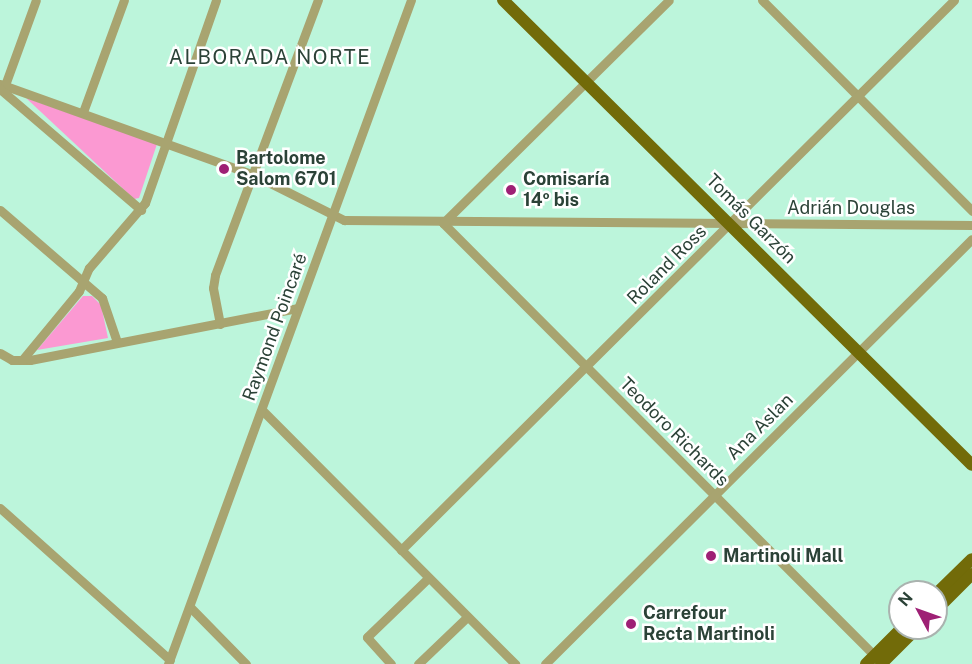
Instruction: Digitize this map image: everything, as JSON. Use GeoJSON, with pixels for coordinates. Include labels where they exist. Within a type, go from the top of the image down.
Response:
{"type":"FeatureCollection","features":[{"type":"Feature","properties":{"kind":"main road","name":"Tomás Garzón"},"geometry":{"type":"LineString","coordinates":[[503,0],[972,465]]}},
{"type":"Feature","properties":{"kind":"main road"},"geometry":{"type":"LineString","coordinates":[[948,582],[972,559]]}},
{"type":"Feature","properties":{"kind":"main road"},"geometry":{"type":"LineString","coordinates":[[948,598],[972,574]]}},
{"type":"Feature","properties":{"kind":"main road"},"geometry":{"type":"LineString","coordinates":[[880,662],[894,640]]}},
{"type":"Feature","properties":{"kind":"main road"},"geometry":{"type":"LineString","coordinates":[[866,664],[880,662],[904,640]]}},
{"type":"Feature","properties":{"kind":"street"},"geometry":{"type":"LineString","coordinates":[[2,86],[36,0]]}},
{"type":"Feature","properties":{"kind":"street"},"geometry":{"type":"LineString","coordinates":[[83,112],[124,0]]}},
{"type":"Feature","properties":{"kind":"street"},"geometry":{"type":"LineString","coordinates":[[22,360],[84,282],[89,268],[141,210],[216,0]]}},
{"type":"Feature","properties":{"kind":"street"},"geometry":{"type":"LineString","coordinates":[[220,324],[213,281],[318,0]]}},
{"type":"Feature","properties":{"kind":"street","name":"Raymond Poincaré"},"geometry":{"type":"LineString","coordinates":[[169,662],[297,308],[335,217],[411,0]]}},
{"type":"Feature","properties":{"kind":"street"},"geometry":{"type":"LineString","coordinates":[[443,223],[669,0]]}},
{"type":"Feature","properties":{"kind":"street"},"geometry":{"type":"LineString","coordinates":[[762,0],[972,211]]}},
{"type":"Feature","properties":{"kind":"street","name":"Roland Ross"},"geometry":{"type":"LineString","coordinates":[[401,550],[586,369],[954,0]]}},
{"type":"Feature","properties":{"kind":"street"},"geometry":{"type":"LineString","coordinates":[[2,86],[83,112],[254,175],[335,217]]}},
{"type":"Feature","properties":{"kind":"street"},"geometry":{"type":"LineString","coordinates":[[2,86],[141,210]]}},
{"type":"Feature","properties":{"kind":"street"},"geometry":{"type":"LineString","coordinates":[[0,210],[84,282],[107,306],[117,342]]}},
{"type":"Feature","properties":{"kind":"street","name":"Adrián Douglas"},"geometry":{"type":"LineString","coordinates":[[335,217],[443,223],[972,225]]}},
{"type":"Feature","properties":{"kind":"street","name":"Teodoro Richards"},"geometry":{"type":"LineString","coordinates":[[443,223],[713,497],[880,662]]}},
{"type":"Feature","properties":{"kind":"street","name":"Ana Aslan"},"geometry":{"type":"LineString","coordinates":[[545,664],[972,239]]}},
{"type":"Feature","properties":{"kind":"street"},"geometry":{"type":"LineString","coordinates":[[0,353],[22,360],[297,308]]}},
{"type":"Feature","properties":{"kind":"street"},"geometry":{"type":"LineString","coordinates":[[262,410],[515,664]]}},
{"type":"Feature","properties":{"kind":"street"},"geometry":{"type":"LineString","coordinates":[[0,508],[169,662]]}},
{"type":"Feature","properties":{"kind":"street"},"geometry":{"type":"LineString","coordinates":[[391,664],[367,638],[428,578]]}},
{"type":"Feature","properties":{"kind":"street"},"geometry":{"type":"LineString","coordinates":[[190,607],[246,664]]}},
{"type":"Feature","properties":{"kind":"street"},"geometry":{"type":"LineString","coordinates":[[418,664],[467,617]]}},
{"type":"Feature","properties":{"kind":"shaded area"},"geometry":{"type":"Polygon","coordinates":[[[26,98],[157,144],[139,198],[134,199],[26,98]]]}},
{"type":"Feature","properties":{"kind":"shaded area"},"geometry":{"type":"Polygon","coordinates":[[[83,296],[92,296],[101,305],[108,338],[37,350],[83,296]]]}},
{"type":"Feature","properties":{"kind":"place","name":"Bartolome Salom 6701"},"geometry":{"type":"Point","coordinates":[224,169]}},
{"type":"Feature","properties":{"kind":"place","name":"Comisaría 14º bis"},"geometry":{"type":"Point","coordinates":[511,190]}},
{"type":"Feature","properties":{"kind":"place","name":"Martinoli Mall"},"geometry":{"type":"Point","coordinates":[711,556]}},
{"type":"Feature","properties":{"kind":"place","name":"Carrefour Recta Martinoli"},"geometry":{"type":"Point","coordinates":[631,624]}},
{"type":"Feature","properties":{"kind":"district","name":"ALBORADA NORTE"},"geometry":{"type":"Point","coordinates":[270,57]}}]}
